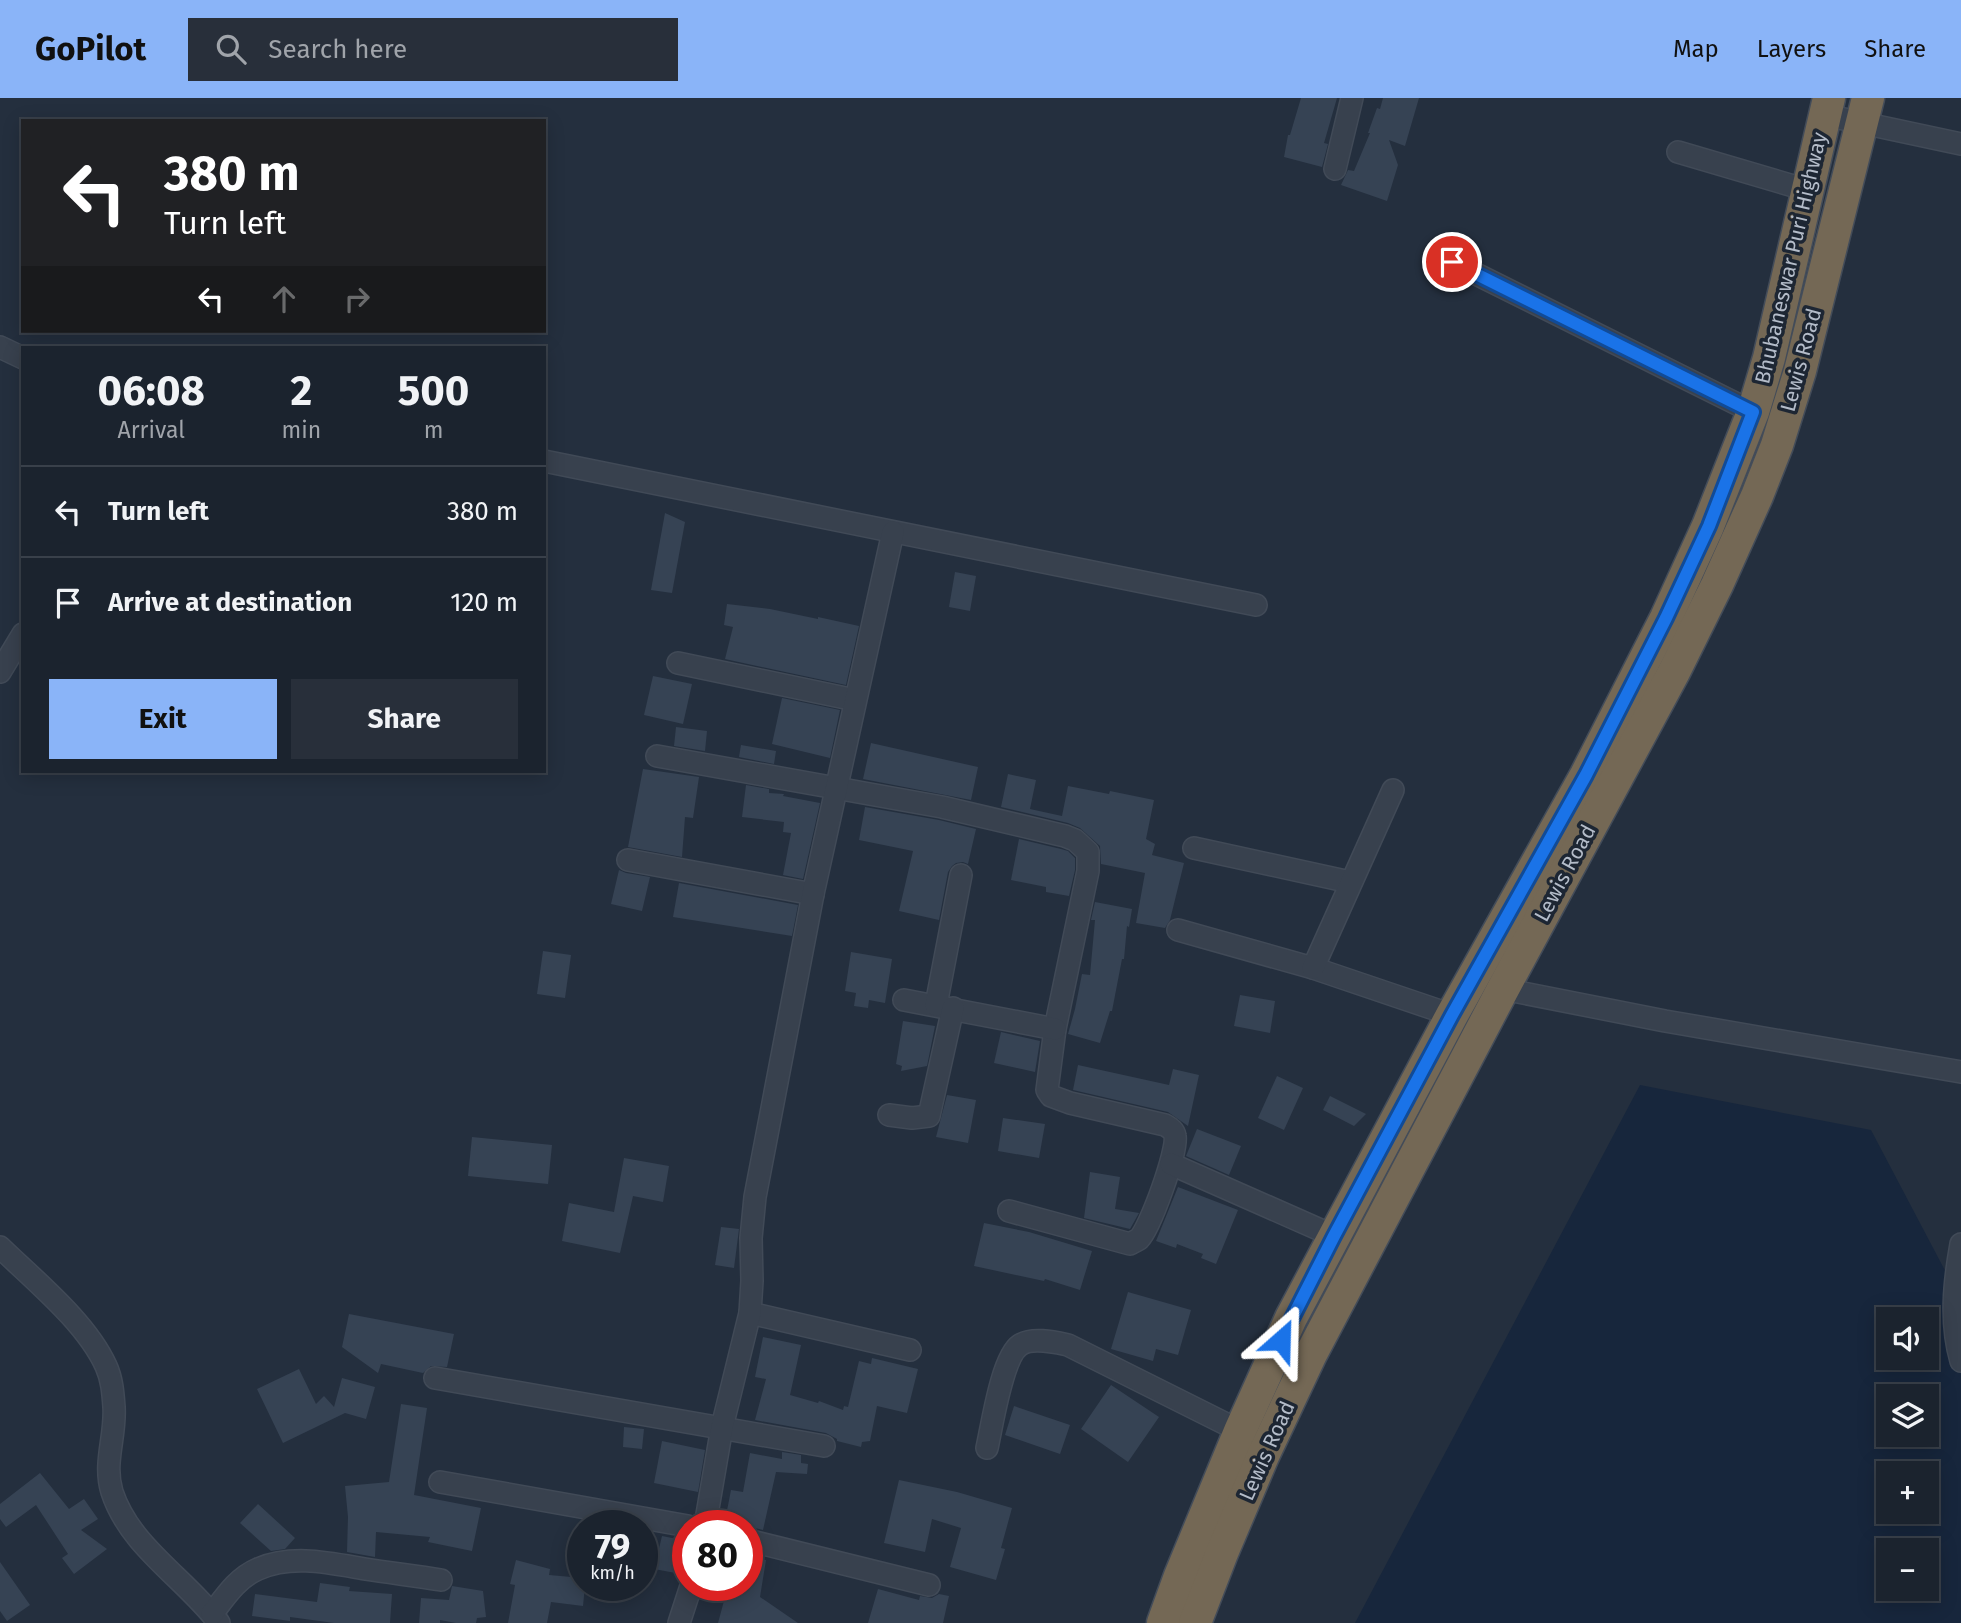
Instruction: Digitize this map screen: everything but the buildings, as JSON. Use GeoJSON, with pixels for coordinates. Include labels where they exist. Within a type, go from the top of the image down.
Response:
{"type":"FeatureCollection","features":[{"type":"Feature","properties":{"kind":"highway","name":"Bhubaneswar Puri Highway"},"geometry":{"type":"LineString","coordinates":[[1163,1623],[1240,1431],[1291,1318],[1452,1015],[1586,775],[1666,618],[1709,526],[1753,412],[1769,358],[1827,107]]}},
{"type":"Feature","properties":{"kind":"highway","name":"Lewis Road"},"geometry":{"type":"LineString","coordinates":[[1195,1623],[1222,1553],[1311,1354],[1674,672],[1717,586],[1757,496],[1777,445],[1800,371],[1865,111]]}},
{"type":"Feature","properties":{"kind":"street"},"geometry":{"type":"LineString","coordinates":[[1335,169],[1352,98]]}},
{"type":"Feature","properties":{"kind":"street"},"geometry":{"type":"LineString","coordinates":[[1827,107],[1865,111],[1961,144]]}},
{"type":"Feature","properties":{"kind":"street"},"geometry":{"type":"LineString","coordinates":[[1678,152],[1807,190]]}},
{"type":"Feature","properties":{"kind":"street"},"geometry":{"type":"LineString","coordinates":[[1452,262],[1753,412]]}},
{"type":"Feature","properties":{"kind":"street"},"geometry":{"type":"LineString","coordinates":[[0,347],[21,357]]}},
{"type":"Feature","properties":{"kind":"street"},"geometry":{"type":"LineString","coordinates":[[546,461],[1256,605]]}},
{"type":"Feature","properties":{"kind":"street"},"geometry":{"type":"LineString","coordinates":[[708,1510],[722,1427],[750,1313],[751,1229],[755,1197],[813,894],[893,532]]}},
{"type":"Feature","properties":{"kind":"street"},"geometry":{"type":"LineString","coordinates":[[0,672],[21,637]]}},
{"type":"Feature","properties":{"kind":"street"},"geometry":{"type":"LineString","coordinates":[[678,663],[855,700]]}},
{"type":"Feature","properties":{"kind":"street"},"geometry":{"type":"LineString","coordinates":[[657,756],[942,807],[1044,830],[1075,840],[1088,852],[1088,871],[1055,1029],[1047,1090],[1051,1096],[1070,1104],[1165,1125],[1174,1130],[1176,1139],[1171,1164],[1147,1226],[1140,1238],[1130,1244],[1009,1211]]}},
{"type":"Feature","properties":{"kind":"street"},"geometry":{"type":"LineString","coordinates":[[1313,968],[1393,790]]}},
{"type":"Feature","properties":{"kind":"street"},"geometry":{"type":"LineString","coordinates":[[1194,848],[1350,881]]}},
{"type":"Feature","properties":{"kind":"street"},"geometry":{"type":"LineString","coordinates":[[628,860],[813,894]]}},
{"type":"Feature","properties":{"kind":"street"},"geometry":{"type":"LineString","coordinates":[[889,1115],[912,1118],[929,1115],[961,876]]}},
{"type":"Feature","properties":{"kind":"street"},"geometry":{"type":"LineString","coordinates":[[1178,930],[1313,968],[1452,1015]]}},
{"type":"Feature","properties":{"kind":"street"},"geometry":{"type":"LineString","coordinates":[[1503,989],[1703,1028],[1961,1072]]}},
{"type":"Feature","properties":{"kind":"street"},"geometry":{"type":"LineString","coordinates":[[905,1000],[1055,1029]]}},
{"type":"Feature","properties":{"kind":"street"},"geometry":{"type":"LineString","coordinates":[[1171,1164],[1334,1236]]}},
{"type":"Feature","properties":{"kind":"street"},"geometry":{"type":"LineString","coordinates":[[1961,1244],[1954,1318],[1961,1362]]}},
{"type":"Feature","properties":{"kind":"street"},"geometry":{"type":"LineString","coordinates":[[0,1247],[90,1338],[106,1366],[113,1390],[114,1413],[108,1472],[112,1492],[124,1518],[137,1537],[215,1619],[231,1589],[245,1577],[258,1569],[288,1561],[330,1563],[441,1580]]}},
{"type":"Feature","properties":{"kind":"street"},"geometry":{"type":"LineString","coordinates":[[750,1313],[910,1350]]}},
{"type":"Feature","properties":{"kind":"street"},"geometry":{"type":"LineString","coordinates":[[987,1448],[1002,1378],[1011,1356],[1020,1345],[1032,1342],[1048,1341],[1068,1345],[1240,1431]]}},
{"type":"Feature","properties":{"kind":"street"},"geometry":{"type":"LineString","coordinates":[[435,1378],[824,1446]]}},
{"type":"Feature","properties":{"kind":"street"},"geometry":{"type":"LineString","coordinates":[[440,1482],[672,1523]]}},
{"type":"Feature","properties":{"kind":"street"},"geometry":{"type":"LineString","coordinates":[[763,1544],[929,1585]]}},
{"type":"Feature","properties":{"kind":"street"},"geometry":{"type":"LineString","coordinates":[[679,1623],[686,1601]]}},
{"type":"Feature","properties":{"kind":"water"},"geometry":{"type":"Polygon","coordinates":[[[1640,1085],[1871,1130],[1961,1301],[1961,1623],[1355,1623],[1640,1085]]]}},
{"type":"Feature","properties":{"kind":"route"},"geometry":{"type":"LineString","coordinates":[[1281,1340],[1452,1015],[1586,775],[1666,618],[1709,526],[1753,412],[1452,262]]}}]}
